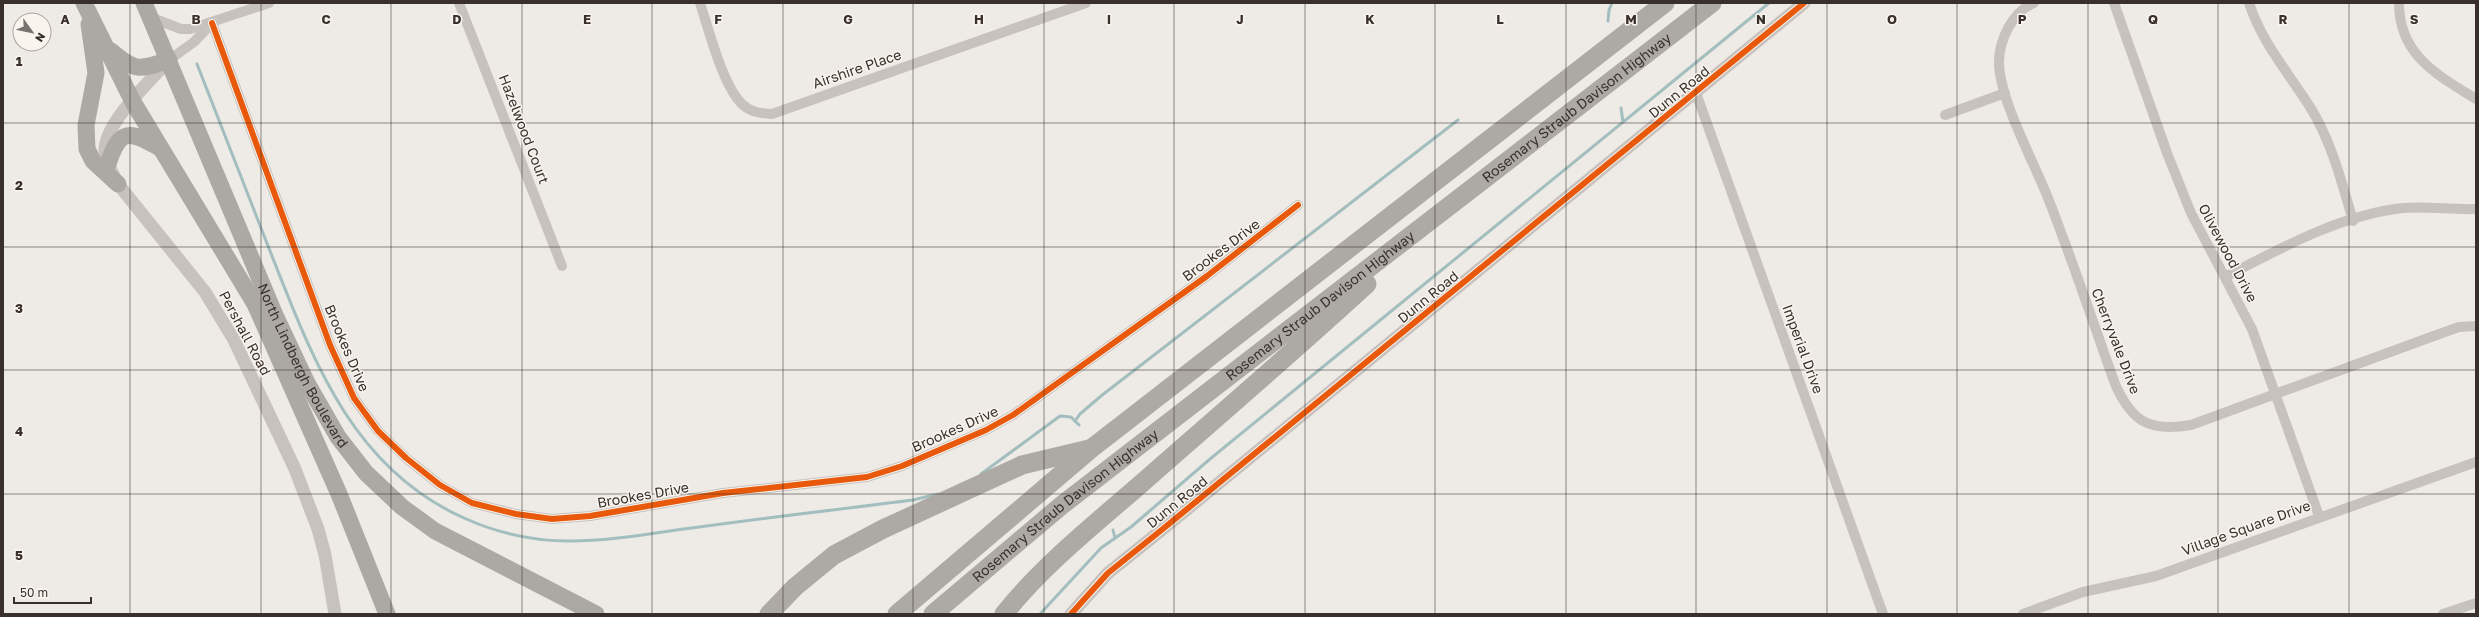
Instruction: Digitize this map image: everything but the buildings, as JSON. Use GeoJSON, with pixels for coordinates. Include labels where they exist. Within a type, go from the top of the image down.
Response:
{"type":"FeatureCollection","features":[{"type":"Feature","properties":{"kind":"highway","name":"Rosemary Straub Davison Highway"},"geometry":{"type":"LineString","coordinates":[[897,614],[1092,448],[1665,3]]}},
{"type":"Feature","properties":{"kind":"highway","name":"Rosemary Straub Davison Highway"},"geometry":{"type":"LineString","coordinates":[[933,614],[1062,505],[1451,207],[1712,3]]}},
{"type":"Feature","properties":{"kind":"highway"},"geometry":{"type":"LineString","coordinates":[[85,5],[96,73],[86,125],[87,149],[93,161],[118,184]]}},
{"type":"Feature","properties":{"kind":"highway","name":"North Lindbergh Boulevard"},"geometry":{"type":"LineString","coordinates":[[85,5],[133,102],[237,272],[261,318],[339,494],[387,614]]}},
{"type":"Feature","properties":{"kind":"highway","name":"North Lindbergh Boulevard"},"geometry":{"type":"LineString","coordinates":[[147,10],[275,315],[307,383],[338,437],[366,473],[402,507],[435,531],[596,614]]}},
{"type":"Feature","properties":{"kind":"highway"},"geometry":{"type":"LineString","coordinates":[[106,47],[124,62],[140,69],[169,60]]}},
{"type":"Feature","properties":{"kind":"highway"},"geometry":{"type":"LineString","coordinates":[[108,164],[116,145],[122,138],[130,134],[138,136],[160,148]]}},
{"type":"Feature","properties":{"kind":"highway"},"geometry":{"type":"LineString","coordinates":[[1004,614],[1017,598],[1088,529],[1307,340],[1451,207]]}},
{"type":"Feature","properties":{"kind":"highway"},"geometry":{"type":"LineString","coordinates":[[769,614],[795,587],[834,555],[876,532],[1022,464],[1092,448]]}},
{"type":"Feature","properties":{"kind":"street"},"geometry":{"type":"LineString","coordinates":[[147,10],[181,29],[212,24],[269,3]]}},
{"type":"Feature","properties":{"kind":"street","name":"Hazelwood Court"},"geometry":{"type":"LineString","coordinates":[[459,3],[562,266]]}},
{"type":"Feature","properties":{"kind":"street","name":"Airshire Place"},"geometry":{"type":"LineString","coordinates":[[700,3],[730,87],[744,106],[757,113],[772,114],[1086,3]]}},
{"type":"Feature","properties":{"kind":"street","name":"Dunn Road"},"geometry":{"type":"LineString","coordinates":[[1071,614],[1124,558],[1696,93],[1804,3]]}},
{"type":"Feature","properties":{"kind":"street","name":"Cherryvale Drive"},"geometry":{"type":"LineString","coordinates":[[2034,3],[2026,6],[2003,37],[1999,63],[2005,92],[2060,230],[2115,384],[2123,401],[2134,415],[2146,423],[2161,428],[2173,428],[2190,425],[2459,327],[2476,326]]}},
{"type":"Feature","properties":{"kind":"street","name":"Olivewood Drive"},"geometry":{"type":"LineString","coordinates":[[2114,3],[2167,153],[2190,213],[2225,277],[2260,348],[2274,395],[2319,516]]}},
{"type":"Feature","properties":{"kind":"street"},"geometry":{"type":"LineString","coordinates":[[2249,3],[2256,26],[2281,67],[2310,107],[2321,127],[2353,221]]}},
{"type":"Feature","properties":{"kind":"street"},"geometry":{"type":"LineString","coordinates":[[2399,3],[2399,16],[2404,34],[2414,52],[2427,67],[2476,99]]}},
{"type":"Feature","properties":{"kind":"street"},"geometry":{"type":"LineString","coordinates":[[169,60],[194,42],[212,24]]}},
{"type":"Feature","properties":{"kind":"street","name":"Brookes Drive"},"geometry":{"type":"LineString","coordinates":[[212,24],[330,345],[354,398],[378,430],[406,458],[440,485],[472,502],[516,514],[552,519],[590,516],[723,493],[867,477],[902,466],[986,430],[1014,415],[1207,276],[1298,205]]}},
{"type":"Feature","properties":{"kind":"street","name":"Pershall Road"},"geometry":{"type":"LineString","coordinates":[[169,60],[112,128],[106,142],[105,153],[108,164],[118,184],[205,292],[234,340],[295,469],[318,530],[325,556],[335,614]]}},
{"type":"Feature","properties":{"kind":"street"},"geometry":{"type":"LineString","coordinates":[[1945,115],[2005,92]]}},
{"type":"Feature","properties":{"kind":"street","name":"Imperial Drive"},"geometry":{"type":"LineString","coordinates":[[1696,93],[1883,614]]}},
{"type":"Feature","properties":{"kind":"street"},"geometry":{"type":"LineString","coordinates":[[2225,277],[2305,237],[2353,221],[2403,208],[2476,209]]}},
{"type":"Feature","properties":{"kind":"street","name":"Village Square Drive"},"geometry":{"type":"LineString","coordinates":[[2023,614],[2083,592],[2156,576],[2319,516],[2476,462]]}},
{"type":"Feature","properties":{"kind":"street"},"geometry":{"type":"LineString","coordinates":[[2443,614],[2476,603]]}},
{"type":"Feature","properties":{"kind":"waterway"},"geometry":{"type":"LineString","coordinates":[[1608,21],[1609,10],[1612,3]]}},
{"type":"Feature","properties":{"kind":"waterway"},"geometry":{"type":"LineString","coordinates":[[1040,614],[1101,548],[1131,527],[1210,459],[1769,3]]}},
{"type":"Feature","properties":{"kind":"waterway"},"geometry":{"type":"LineString","coordinates":[[197,64],[286,291],[320,369],[340,406],[364,439],[392,470],[425,497],[464,518],[502,532],[542,540],[586,541],[913,500],[938,494]]}},
{"type":"Feature","properties":{"kind":"waterway"},"geometry":{"type":"LineString","coordinates":[[1621,108],[1623,122]]}},
{"type":"Feature","properties":{"kind":"waterway"},"geometry":{"type":"LineString","coordinates":[[1075,421],[1080,414],[1101,396],[1458,120]]}},
{"type":"Feature","properties":{"kind":"waterway"},"geometry":{"type":"LineString","coordinates":[[981,474],[1060,416],[1071,417],[1079,425]]}},
{"type":"Feature","properties":{"kind":"waterway"},"geometry":{"type":"LineString","coordinates":[[1113,530],[1115,538]]}},
{"type":"Feature","properties":{"kind":"cycle path"},"geometry":{"type":"LineString","coordinates":[[1071,614],[1108,573],[1804,3]]}},
{"type":"Feature","properties":{"kind":"cycle path"},"geometry":{"type":"LineString","coordinates":[[212,23],[330,345],[354,398],[378,431],[406,458],[440,485],[472,503],[516,514],[552,519],[590,516],[723,493],[867,477],[902,466],[986,430],[1013,415],[1207,276],[1298,205]]}}]}
